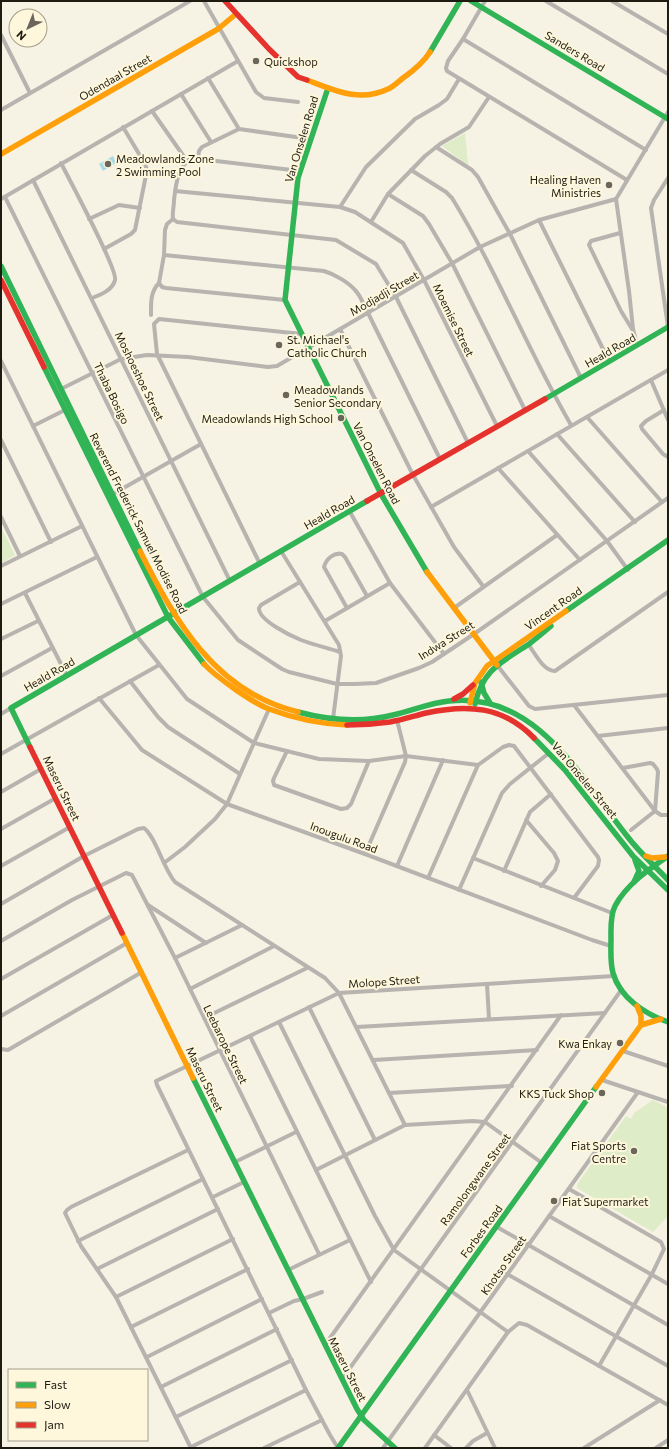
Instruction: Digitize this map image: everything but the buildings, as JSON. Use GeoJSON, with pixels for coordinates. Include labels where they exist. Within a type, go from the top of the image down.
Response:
{"type":"FeatureCollection","features":[{"type":"Feature","properties":{"kind":"street"},"geometry":{"type":"LineString","coordinates":[[1,109],[190,1]]}},
{"type":"Feature","properties":{"kind":"street"},"geometry":{"type":"LineString","coordinates":[[204,1],[256,92],[260,96],[272,99],[298,102]]}},
{"type":"Feature","properties":{"kind":"street"},"geometry":{"type":"LineString","coordinates":[[225,1],[295,75],[302,79],[345,94],[357,96],[384,91],[393,86],[425,60],[460,1]]}},
{"type":"Feature","properties":{"kind":"street","name":"Sanders Road"},"geometry":{"type":"LineString","coordinates":[[471,1],[667,116]]}},
{"type":"Feature","properties":{"kind":"street"},"geometry":{"type":"LineString","coordinates":[[484,1],[447,65],[447,71],[627,180]]}},
{"type":"Feature","properties":{"kind":"street"},"geometry":{"type":"LineString","coordinates":[[549,1],[668,74]]}},
{"type":"Feature","properties":{"kind":"street"},"geometry":{"type":"LineString","coordinates":[[612,1],[668,34]]}},
{"type":"Feature","properties":{"kind":"street","name":"Odendaal Street"},"geometry":{"type":"LineString","coordinates":[[1,154],[220,28],[236,14]]}},
{"type":"Feature","properties":{"kind":"street"},"geometry":{"type":"LineString","coordinates":[[1,35],[30,93]]}},
{"type":"Feature","properties":{"kind":"street"},"geometry":{"type":"LineString","coordinates":[[463,39],[646,150]]}},
{"type":"Feature","properties":{"kind":"street"},"geometry":{"type":"LineString","coordinates":[[3,198],[238,61]]}},
{"type":"Feature","properties":{"kind":"street"},"geometry":{"type":"LineString","coordinates":[[208,78],[239,129]]}},
{"type":"Feature","properties":{"kind":"street"},"geometry":{"type":"LineString","coordinates":[[340,207],[366,166],[412,122],[447,98],[459,78]]}},
{"type":"Feature","properties":{"kind":"street","name":"Van Onselen Road"},"geometry":{"type":"LineString","coordinates":[[328,88],[300,171],[291,236],[285,300],[381,494],[425,569],[496,663]]}},
{"type":"Feature","properties":{"kind":"street"},"geometry":{"type":"LineString","coordinates":[[181,94],[211,142]]}},
{"type":"Feature","properties":{"kind":"street"},"geometry":{"type":"LineString","coordinates":[[371,222],[388,194],[436,147],[469,127],[488,97]]}},
{"type":"Feature","properties":{"kind":"street"},"geometry":{"type":"LineString","coordinates":[[152,110],[187,161]]}},
{"type":"Feature","properties":{"kind":"street"},"geometry":{"type":"LineString","coordinates":[[637,345],[633,329],[616,199],[667,116]]}},
{"type":"Feature","properties":{"kind":"street"},"geometry":{"type":"LineString","coordinates":[[104,249],[133,232],[137,224],[146,174],[146,167],[123,127]]}},
{"type":"Feature","properties":{"kind":"street"},"geometry":{"type":"LineString","coordinates":[[198,158],[199,151],[202,147],[239,129],[310,139]]}},
{"type":"Feature","properties":{"kind":"street"},"geometry":{"type":"LineString","coordinates":[[436,147],[474,172],[510,234],[581,378]]}},
{"type":"Feature","properties":{"kind":"street"},"geometry":{"type":"LineString","coordinates":[[173,219],[172,216],[177,179],[187,161],[191,158],[300,171]]}},
{"type":"Feature","properties":{"kind":"street"},"geometry":{"type":"LineString","coordinates":[[61,163],[115,272],[115,282],[107,290],[92,298]]}},
{"type":"Feature","properties":{"kind":"street"},"geometry":{"type":"LineString","coordinates":[[411,170],[448,194],[480,248],[553,394],[571,426]]}},
{"type":"Feature","properties":{"kind":"street"},"geometry":{"type":"LineString","coordinates":[[668,178],[654,200],[651,208],[668,327]]}},
{"type":"Feature","properties":{"kind":"street","name":"Moshoeshoe Street"},"geometry":{"type":"LineString","coordinates":[[33,180],[121,360],[172,460],[230,581]]}},
{"type":"Feature","properties":{"kind":"street","name":"Moemise Street"},"geometry":{"type":"LineString","coordinates":[[175,191],[295,204],[340,207],[351,210],[403,243],[424,280],[497,426]]}},
{"type":"Feature","properties":{"kind":"street"},"geometry":{"type":"LineString","coordinates":[[388,194],[425,219],[452,263],[525,410]]}},
{"type":"Feature","properties":{"kind":"street","name":"Thaba Bosigo"},"geometry":{"type":"LineString","coordinates":[[3,198],[203,597]]}},
{"type":"Feature","properties":{"kind":"street","name":"Modjadji Street"},"geometry":{"type":"LineString","coordinates":[[61,389],[121,360],[147,355],[157,354],[273,366],[282,363],[480,248],[539,220],[616,199]]}},
{"type":"Feature","properties":{"kind":"street"},"geometry":{"type":"LineString","coordinates":[[89,219],[120,205],[140,208]]}},
{"type":"Feature","properties":{"kind":"street"},"geometry":{"type":"LineString","coordinates":[[173,219],[177,222],[336,240],[378,266],[396,297],[468,443]]}},
{"type":"Feature","properties":{"kind":"street"},"geometry":{"type":"LineString","coordinates":[[151,315],[151,297],[159,284],[164,255],[165,230],[167,224],[173,219]]}},
{"type":"Feature","properties":{"kind":"street"},"geometry":{"type":"LineString","coordinates":[[539,220],[609,361]]}},
{"type":"Feature","properties":{"kind":"street"},"geometry":{"type":"LineString","coordinates":[[620,233],[591,241],[589,245],[621,311],[633,329]]}},
{"type":"Feature","properties":{"kind":"street"},"geometry":{"type":"LineString","coordinates":[[164,255],[324,272],[332,274],[356,291],[440,459]]}},
{"type":"Feature","properties":{"kind":"street","name":"Reverend Frederick Samuel Modise Road"},"geometry":{"type":"LineString","coordinates":[[1,266],[113,494],[170,616],[215,667],[264,700],[276,705],[332,719],[358,720],[379,718],[430,704],[452,700],[473,700]]}},
{"type":"Feature","properties":{"kind":"street","name":"Reverend Frederick Samuel Modise Road"},"geometry":{"type":"LineString","coordinates":[[1,280],[65,410],[170,616],[192,649],[209,669],[234,688],[269,709],[306,719],[340,725],[362,725],[397,720],[445,709],[472,708]]}},
{"type":"Feature","properties":{"kind":"street"},"geometry":{"type":"LineString","coordinates":[[159,284],[166,288],[285,300]]}},
{"type":"Feature","properties":{"kind":"street"},"geometry":{"type":"LineString","coordinates":[[260,564],[157,354],[154,324],[159,319],[302,334]]}},
{"type":"Feature","properties":{"kind":"street","name":"Heald Road"},"geometry":{"type":"LineString","coordinates":[[1,714],[668,327]]}},
{"type":"Feature","properties":{"kind":"street"},"geometry":{"type":"LineString","coordinates":[[340,329],[413,475],[454,547],[483,586]]}},
{"type":"Feature","properties":{"kind":"street"},"geometry":{"type":"LineString","coordinates":[[1,361],[136,635],[182,693],[192,702],[254,743],[323,760],[369,761],[406,756],[478,765]]}},
{"type":"Feature","properties":{"kind":"street"},"geometry":{"type":"LineString","coordinates":[[431,507],[668,370]]}},
{"type":"Feature","properties":{"kind":"street"},"geometry":{"type":"LineString","coordinates":[[651,380],[668,420]]}},
{"type":"Feature","properties":{"kind":"street"},"geometry":{"type":"LineString","coordinates":[[33,426],[65,410]]}},
{"type":"Feature","properties":{"kind":"street"},"geometry":{"type":"LineString","coordinates":[[664,410],[646,421],[641,426],[663,454],[668,456]]}},
{"type":"Feature","properties":{"kind":"street"},"geometry":{"type":"LineString","coordinates":[[587,417],[662,502]]}},
{"type":"Feature","properties":{"kind":"street"},"geometry":{"type":"LineString","coordinates":[[557,434],[635,522]]}},
{"type":"Feature","properties":{"kind":"street"},"geometry":{"type":"LineString","coordinates":[[1,440],[51,542]]}},
{"type":"Feature","properties":{"kind":"street"},"geometry":{"type":"LineString","coordinates":[[113,494],[201,444]]}},
{"type":"Feature","properties":{"kind":"street"},"geometry":{"type":"LineString","coordinates":[[528,451],[607,541],[628,570]]}},
{"type":"Feature","properties":{"kind":"street"},"geometry":{"type":"LineString","coordinates":[[498,468],[580,560]]}},
{"type":"Feature","properties":{"kind":"street","name":"Indwa Street"},"geometry":{"type":"LineString","coordinates":[[203,597],[238,640],[273,664],[289,672],[337,684],[376,683],[432,662],[668,498]]}},
{"type":"Feature","properties":{"kind":"street"},"geometry":{"type":"LineString","coordinates":[[350,512],[390,583],[444,654]]}},
{"type":"Feature","properties":{"kind":"street"},"geometry":{"type":"LineString","coordinates":[[1,517],[20,556]]}},
{"type":"Feature","properties":{"kind":"street"},"geometry":{"type":"LineString","coordinates":[[1,566],[82,526]]}},
{"type":"Feature","properties":{"kind":"street"},"geometry":{"type":"LineString","coordinates":[[454,608],[557,535]]}},
{"type":"Feature","properties":{"kind":"street","name":"Vincent Road"},"geometry":{"type":"LineString","coordinates":[[472,708],[474,684],[483,670],[528,644],[562,617],[668,541]]}},
{"type":"Feature","properties":{"kind":"street"},"geometry":{"type":"LineString","coordinates":[[282,551],[339,645],[340,652],[337,684],[332,719]]}},
{"type":"Feature","properties":{"kind":"street"},"geometry":{"type":"LineString","coordinates":[[347,608],[324,567],[328,558],[340,553],[345,557],[367,596]]}},
{"type":"Feature","properties":{"kind":"street"},"geometry":{"type":"LineString","coordinates":[[1,604],[97,557]]}},
{"type":"Feature","properties":{"kind":"street","name":"Vincent Road"},"geometry":{"type":"LineString","coordinates":[[473,700],[481,682],[496,663],[628,570]]}},
{"type":"Feature","properties":{"kind":"street"},"geometry":{"type":"LineString","coordinates":[[300,582],[261,605],[259,608],[260,614],[274,625],[297,638],[340,652]]}},
{"type":"Feature","properties":{"kind":"street"},"geometry":{"type":"LineString","coordinates":[[325,621],[390,583]]}},
{"type":"Feature","properties":{"kind":"street"},"geometry":{"type":"LineString","coordinates":[[24,592],[66,676]]}},
{"type":"Feature","properties":{"kind":"street"},"geometry":{"type":"LineString","coordinates":[[528,644],[545,667],[551,671],[555,671],[668,592]]}},
{"type":"Feature","properties":{"kind":"street"},"geometry":{"type":"LineString","coordinates":[[1,639],[38,621]]}},
{"type":"Feature","properties":{"kind":"street"},"geometry":{"type":"LineString","coordinates":[[1,676],[52,648]]}},
{"type":"Feature","properties":{"kind":"street"},"geometry":{"type":"LineString","coordinates":[[496,663],[532,708],[540,709],[668,695]]}},
{"type":"Feature","properties":{"kind":"street"},"geometry":{"type":"LineString","coordinates":[[1,754],[159,665]]}},
{"type":"Feature","properties":{"kind":"street"},"geometry":{"type":"LineString","coordinates":[[130,681],[158,717],[168,727],[240,774]]}},
{"type":"Feature","properties":{"kind":"street"},"geometry":{"type":"LineString","coordinates":[[481,682],[484,693],[490,703]]}},
{"type":"Feature","properties":{"kind":"street"},"geometry":{"type":"LineString","coordinates":[[452,700],[463,694],[474,684]]}},
{"type":"Feature","properties":{"kind":"street","name":"Inougulu Road"},"geometry":{"type":"LineString","coordinates":[[99,698],[142,750],[227,804],[611,946]]}},
{"type":"Feature","properties":{"kind":"street","name":"Van Onselen Street"},"geometry":{"type":"LineString","coordinates":[[473,700],[490,703],[511,711],[525,719],[552,743],[574,766],[626,835],[668,880]]}},
{"type":"Feature","properties":{"kind":"street"},"geometry":{"type":"LineString","coordinates":[[574,705],[655,811],[660,815],[668,815]]}},
{"type":"Feature","properties":{"kind":"street","name":"Maseru Street"},"geometry":{"type":"LineString","coordinates":[[11,708],[361,1416],[395,1448]]}},
{"type":"Feature","properties":{"kind":"street","name":"Van Onselen Street"},"geometry":{"type":"LineString","coordinates":[[472,708],[491,711],[514,722],[527,731],[550,753],[586,795],[633,856],[668,890]]}},
{"type":"Feature","properties":{"kind":"street"},"geometry":{"type":"LineString","coordinates":[[164,863],[185,847],[215,819],[227,804],[269,709]]}},
{"type":"Feature","properties":{"kind":"street"},"geometry":{"type":"LineString","coordinates":[[365,854],[401,773],[406,756],[397,720]]}},
{"type":"Feature","properties":{"kind":"street"},"geometry":{"type":"LineString","coordinates":[[598,736],[668,728]]}},
{"type":"Feature","properties":{"kind":"street"},"geometry":{"type":"LineString","coordinates":[[428,878],[478,765],[503,747],[509,745],[514,746],[532,768],[576,825],[598,857],[599,860],[596,869],[574,898]]}},
{"type":"Feature","properties":{"kind":"street"},"geometry":{"type":"LineString","coordinates":[[286,751],[273,781],[274,785],[341,810],[347,808],[351,804],[369,761]]}},
{"type":"Feature","properties":{"kind":"street"},"geometry":{"type":"LineString","coordinates":[[459,890],[502,793],[510,784],[550,753]]}},
{"type":"Feature","properties":{"kind":"street"},"geometry":{"type":"LineString","coordinates":[[397,866],[443,760]]}},
{"type":"Feature","properties":{"kind":"street"},"geometry":{"type":"LineString","coordinates":[[622,768],[650,763],[656,766],[658,772],[655,811],[631,830]]}},
{"type":"Feature","properties":{"kind":"street"},"geometry":{"type":"LineString","coordinates":[[1,792],[41,769]]}},
{"type":"Feature","properties":{"kind":"street"},"geometry":{"type":"LineString","coordinates":[[504,871],[530,812],[551,794]]}},
{"type":"Feature","properties":{"kind":"street"},"geometry":{"type":"LineString","coordinates":[[1,829],[56,798]]}},
{"type":"Feature","properties":{"kind":"street"},"geometry":{"type":"LineString","coordinates":[[526,820],[554,852],[558,861],[555,870],[541,886]]}},
{"type":"Feature","properties":{"kind":"street"},"geometry":{"type":"LineString","coordinates":[[1,866],[70,827]]}},
{"type":"Feature","properties":{"kind":"street"},"geometry":{"type":"LineString","coordinates":[[1,904],[84,856],[142,828],[146,830],[150,834],[175,882],[307,968],[325,978],[340,993],[405,1125]]}},
{"type":"Feature","properties":{"kind":"street"},"geometry":{"type":"LineString","coordinates":[[644,855],[652,858],[668,856]]}},
{"type":"Feature","properties":{"kind":"street"},"geometry":{"type":"LineString","coordinates":[[632,885],[638,871],[638,864],[633,856]]}},
{"type":"Feature","properties":{"kind":"street"},"geometry":{"type":"LineString","coordinates":[[668,856],[632,885],[615,907],[612,913],[611,946],[614,976],[622,989],[645,1011],[668,1022]]}},
{"type":"Feature","properties":{"kind":"street"},"geometry":{"type":"LineString","coordinates":[[473,858],[612,913]]}},
{"type":"Feature","properties":{"kind":"street","name":"Leebarope Street"},"geometry":{"type":"LineString","coordinates":[[99,886],[129,873],[134,877],[319,1254]]}},
{"type":"Feature","properties":{"kind":"street"},"geometry":{"type":"LineString","coordinates":[[1,941],[99,886]]}},
{"type":"Feature","properties":{"kind":"street"},"geometry":{"type":"LineString","coordinates":[[147,904],[206,943]]}},
{"type":"Feature","properties":{"kind":"street"},"geometry":{"type":"LineString","coordinates":[[1,978],[113,915]]}},
{"type":"Feature","properties":{"kind":"street"},"geometry":{"type":"LineString","coordinates":[[175,958],[242,925]]}},
{"type":"Feature","properties":{"kind":"street"},"geometry":{"type":"LineString","coordinates":[[1,1016],[127,943]]}},
{"type":"Feature","properties":{"kind":"street"},"geometry":{"type":"LineString","coordinates":[[190,989],[274,946]]}},
{"type":"Feature","properties":{"kind":"street"},"geometry":{"type":"LineString","coordinates":[[204,1018],[307,968]]}},
{"type":"Feature","properties":{"kind":"street"},"geometry":{"type":"LineString","coordinates":[[1,1049],[8,1050],[142,972]]}},
{"type":"Feature","properties":{"kind":"street","name":"Molope Street"},"geometry":{"type":"LineString","coordinates":[[188,1150],[156,1082],[340,993],[614,976]]}},
{"type":"Feature","properties":{"kind":"street"},"geometry":{"type":"LineString","coordinates":[[487,984],[489,1019]]}},
{"type":"Feature","properties":{"kind":"street","name":"Ramolongwane Street"},"geometry":{"type":"LineString","coordinates":[[342,1379],[622,989]]}},
{"type":"Feature","properties":{"kind":"street"},"geometry":{"type":"LineString","coordinates":[[636,1004],[641,1016],[641,1025],[661,1019]]}},
{"type":"Feature","properties":{"kind":"street"},"geometry":{"type":"LineString","coordinates":[[309,1007],[375,1140]]}},
{"type":"Feature","properties":{"kind":"street"},"geometry":{"type":"LineString","coordinates":[[357,1027],[605,1013]]}},
{"type":"Feature","properties":{"kind":"street"},"geometry":{"type":"LineString","coordinates":[[325,1345],[562,1015]]}},
{"type":"Feature","properties":{"kind":"street"},"geometry":{"type":"LineString","coordinates":[[279,1022],[382,1229],[394,1250],[508,1332]]}},
{"type":"Feature","properties":{"kind":"street","name":"Forbes Road"},"geometry":{"type":"LineString","coordinates":[[338,1448],[641,1025]]}},
{"type":"Feature","properties":{"kind":"street"},"geometry":{"type":"LineString","coordinates":[[250,1036],[371,1282]]}},
{"type":"Feature","properties":{"kind":"street"},"geometry":{"type":"LineString","coordinates":[[374,1060],[537,1050]]}},
{"type":"Feature","properties":{"kind":"street"},"geometry":{"type":"LineString","coordinates":[[623,1051],[668,1066]]}},
{"type":"Feature","properties":{"kind":"street"},"geometry":{"type":"LineString","coordinates":[[602,1080],[668,1102]]}},
{"type":"Feature","properties":{"kind":"street"},"geometry":{"type":"LineString","coordinates":[[389,1093],[512,1086]]}},
{"type":"Feature","properties":{"kind":"street","name":"Khotso Street"},"geometry":{"type":"LineString","coordinates":[[383,1448],[638,1092]]}},
{"type":"Feature","properties":{"kind":"street"},"geometry":{"type":"LineString","coordinates":[[316,1170],[405,1125],[473,1121],[485,1122],[542,1163]]}},
{"type":"Feature","properties":{"kind":"street"},"geometry":{"type":"LineString","coordinates":[[235,1162],[296,1132]]}},
{"type":"Feature","properties":{"kind":"street"},"geometry":{"type":"LineString","coordinates":[[306,1390],[191,1447],[116,1298],[78,1241],[66,1217],[65,1213],[67,1210],[188,1150],[248,1269],[306,1390],[338,1448]]}},
{"type":"Feature","properties":{"kind":"street"},"geometry":{"type":"LineString","coordinates":[[78,1241],[203,1179]]}},
{"type":"Feature","properties":{"kind":"street"},"geometry":{"type":"LineString","coordinates":[[213,1198],[244,1182]]}},
{"type":"Feature","properties":{"kind":"street"},"geometry":{"type":"LineString","coordinates":[[568,1189],[661,1242],[664,1249],[652,1274],[599,1366]]}},
{"type":"Feature","properties":{"kind":"street"},"geometry":{"type":"LineString","coordinates":[[98,1269],[218,1209]]}},
{"type":"Feature","properties":{"kind":"street"},"geometry":{"type":"LineString","coordinates":[[548,1216],[668,1284]]}},
{"type":"Feature","properties":{"kind":"street"},"geometry":{"type":"LineString","coordinates":[[497,1227],[668,1325]]}},
{"type":"Feature","properties":{"kind":"street"},"geometry":{"type":"LineString","coordinates":[[116,1298],[233,1239]]}},
{"type":"Feature","properties":{"kind":"street"},"geometry":{"type":"LineString","coordinates":[[288,1270],[350,1240]]}},
{"type":"Feature","properties":{"kind":"street"},"geometry":{"type":"LineString","coordinates":[[131,1327],[248,1269]]}},
{"type":"Feature","properties":{"kind":"street"},"geometry":{"type":"LineString","coordinates":[[507,1274],[668,1366]]}},
{"type":"Feature","properties":{"kind":"street"},"geometry":{"type":"LineString","coordinates":[[269,1313],[294,1301],[322,1292]]}},
{"type":"Feature","properties":{"kind":"street"},"geometry":{"type":"LineString","coordinates":[[147,1357],[262,1299]]}},
{"type":"Feature","properties":{"kind":"street"},"geometry":{"type":"LineString","coordinates":[[425,1448],[508,1332],[519,1323],[528,1325],[668,1405]]}},
{"type":"Feature","properties":{"kind":"street"},"geometry":{"type":"LineString","coordinates":[[161,1387],[277,1329]]}},
{"type":"Feature","properties":{"kind":"street"},"geometry":{"type":"LineString","coordinates":[[176,1417],[292,1360]]}},
{"type":"Feature","properties":{"kind":"street"},"geometry":{"type":"LineString","coordinates":[[467,1390],[495,1448]]}},
{"type":"Feature","properties":{"kind":"street"},"geometry":{"type":"LineString","coordinates":[[584,1448],[660,1400]]}},
{"type":"Feature","properties":{"kind":"street"},"geometry":{"type":"LineString","coordinates":[[264,1448],[322,1420]]}},
{"type":"Feature","properties":{"kind":"street"},"geometry":{"type":"LineString","coordinates":[[466,1448],[473,1441],[487,1433]]}},
{"type":"Feature","properties":{"kind":"street"},"geometry":{"type":"LineString","coordinates":[[434,1435],[451,1448]]}},
{"type":"Feature","properties":{"kind":"street"},"geometry":{"type":"LineString","coordinates":[[656,1448],[668,1440]]}},
{"type":"Feature","properties":{"kind":"green space"},"geometry":{"type":"Polygon","coordinates":[[[465,133],[468,165],[442,146],[465,133]]]}},
{"type":"Feature","properties":{"kind":"green space"},"geometry":{"type":"Polygon","coordinates":[[[1,527],[15,555],[1,563],[1,527]]]}},
{"type":"Feature","properties":{"kind":"green space","name":"Fiat Sports Centre"},"geometry":{"type":"Polygon","coordinates":[[[653,1100],[668,1108],[668,1216],[653,1232],[577,1188],[578,1183],[626,1116],[631,1119],[634,1113],[653,1100]]]}},
{"type":"Feature","properties":{"kind":"water","name":"Meadowlands Zone 2 Swimming Pool"},"geometry":{"type":"Polygon","coordinates":[[[113,156],[116,163],[103,171],[99,164],[113,156]]]}},
{"type":"Feature","properties":{"kind":"traffic: fast"},"geometry":{"type":"LineString","coordinates":[[430,52],[460,1]]}},
{"type":"Feature","properties":{"kind":"traffic: fast"},"geometry":{"type":"LineString","coordinates":[[471,1],[668,119]]}},
{"type":"Feature","properties":{"kind":"traffic: fast"},"geometry":{"type":"LineString","coordinates":[[328,88],[298,178],[285,300],[381,494],[427,572]]}},
{"type":"Feature","properties":{"kind":"traffic: fast"},"geometry":{"type":"LineString","coordinates":[[1,266],[140,551]]}},
{"type":"Feature","properties":{"kind":"traffic: fast"},"geometry":{"type":"LineString","coordinates":[[545,399],[668,327]]}},
{"type":"Feature","properties":{"kind":"traffic: fast"},"geometry":{"type":"LineString","coordinates":[[44,367],[168,617],[204,664]]}},
{"type":"Feature","properties":{"kind":"traffic: fast"},"geometry":{"type":"LineString","coordinates":[[30,747],[11,708],[367,501]]}},
{"type":"Feature","properties":{"kind":"traffic: fast"},"geometry":{"type":"LineString","coordinates":[[566,611],[668,540]]}},
{"type":"Feature","properties":{"kind":"traffic: fast"},"geometry":{"type":"LineString","coordinates":[[475,704],[483,682],[488,674],[551,626]]}},
{"type":"Feature","properties":{"kind":"traffic: fast"},"geometry":{"type":"LineString","coordinates":[[481,682],[484,693],[490,703]]}},
{"type":"Feature","properties":{"kind":"traffic: fast"},"geometry":{"type":"LineString","coordinates":[[298,712],[333,719],[357,720],[393,715],[434,703],[449,701],[480,702],[507,710],[531,724],[553,743],[573,765],[632,842],[668,880]]}},
{"type":"Feature","properties":{"kind":"traffic: fast"},"geometry":{"type":"LineString","coordinates":[[534,738],[565,770],[633,856],[668,890]]}},
{"type":"Feature","properties":{"kind":"traffic: fast"},"geometry":{"type":"LineString","coordinates":[[668,856],[646,872],[625,891],[615,906],[611,922],[611,965],[616,982],[634,1004],[642,1010],[668,1022]]}},
{"type":"Feature","properties":{"kind":"traffic: fast"},"geometry":{"type":"LineString","coordinates":[[634,882],[639,871],[635,860]]}},
{"type":"Feature","properties":{"kind":"traffic: fast"},"geometry":{"type":"LineString","coordinates":[[193,1078],[357,1409],[364,1420],[395,1448]]}},
{"type":"Feature","properties":{"kind":"traffic: fast"},"geometry":{"type":"LineString","coordinates":[[338,1448],[596,1087]]}},
{"type":"Feature","properties":{"kind":"traffic: slow"},"geometry":{"type":"LineString","coordinates":[[1,154],[218,29],[236,14]]}},
{"type":"Feature","properties":{"kind":"traffic: slow"},"geometry":{"type":"LineString","coordinates":[[307,80],[347,94],[367,95],[377,93],[396,84],[418,66],[430,52]]}},
{"type":"Feature","properties":{"kind":"traffic: slow"},"geometry":{"type":"LineString","coordinates":[[140,551],[153,577],[183,627],[201,650],[221,671],[243,688],[269,702],[298,712]]}},
{"type":"Feature","properties":{"kind":"traffic: slow"},"geometry":{"type":"LineString","coordinates":[[427,572],[497,665]]}},
{"type":"Feature","properties":{"kind":"traffic: slow"},"geometry":{"type":"LineString","coordinates":[[470,703],[475,683],[487,666],[566,611]]}},
{"type":"Feature","properties":{"kind":"traffic: slow"},"geometry":{"type":"LineString","coordinates":[[204,664],[235,689],[269,709],[308,720],[347,725]]}},
{"type":"Feature","properties":{"kind":"traffic: slow"},"geometry":{"type":"LineString","coordinates":[[646,856],[652,858],[665,857]]}},
{"type":"Feature","properties":{"kind":"traffic: slow"},"geometry":{"type":"LineString","coordinates":[[122,933],[193,1078]]}},
{"type":"Feature","properties":{"kind":"traffic: slow"},"geometry":{"type":"LineString","coordinates":[[637,1006],[641,1016],[641,1025]]}},
{"type":"Feature","properties":{"kind":"traffic: slow"},"geometry":{"type":"LineString","coordinates":[[596,1087],[641,1025],[661,1019]]}},
{"type":"Feature","properties":{"kind":"traffic: jam"},"geometry":{"type":"LineString","coordinates":[[225,1],[269,49],[298,77],[307,80]]}},
{"type":"Feature","properties":{"kind":"traffic: jam"},"geometry":{"type":"LineString","coordinates":[[1,280],[44,367]]}},
{"type":"Feature","properties":{"kind":"traffic: jam"},"geometry":{"type":"LineString","coordinates":[[367,501],[545,399]]}},
{"type":"Feature","properties":{"kind":"traffic: jam"},"geometry":{"type":"LineString","coordinates":[[454,699],[463,694],[473,685]]}},
{"type":"Feature","properties":{"kind":"traffic: jam"},"geometry":{"type":"LineString","coordinates":[[347,725],[390,722],[441,710],[470,709],[484,710],[510,719],[534,738]]}},
{"type":"Feature","properties":{"kind":"traffic: jam"},"geometry":{"type":"LineString","coordinates":[[30,747],[122,933]]}},
{"type":"Feature","properties":{"kind":"place","name":"Quickshop"},"geometry":{"type":"Point","coordinates":[256,61]}},
{"type":"Feature","properties":{"kind":"place","name":"Meadowlands Zone 2 Swimming Pool"},"geometry":{"type":"Point","coordinates":[108,164]}},
{"type":"Feature","properties":{"kind":"place","name":"Healing Haven Ministries"},"geometry":{"type":"Point","coordinates":[609,185]}},
{"type":"Feature","properties":{"kind":"place","name":"St. Michael's Catholic Church"},"geometry":{"type":"Point","coordinates":[279,345]}},
{"type":"Feature","properties":{"kind":"place","name":"Meadowlands Senior Secondary"},"geometry":{"type":"Point","coordinates":[286,395]}},
{"type":"Feature","properties":{"kind":"place","name":"Meadowlands High School"},"geometry":{"type":"Point","coordinates":[341,418]}},
{"type":"Feature","properties":{"kind":"place","name":"Kwa Enkay"},"geometry":{"type":"Point","coordinates":[620,1043]}},
{"type":"Feature","properties":{"kind":"place","name":"KKS Tuck Shop"},"geometry":{"type":"Point","coordinates":[602,1093]}},
{"type":"Feature","properties":{"kind":"place","name":"Fiat Sports Centre"},"geometry":{"type":"Point","coordinates":[634,1151]}},
{"type":"Feature","properties":{"kind":"place","name":"Fiat Supermarket"},"geometry":{"type":"Point","coordinates":[554,1201]}}]}
